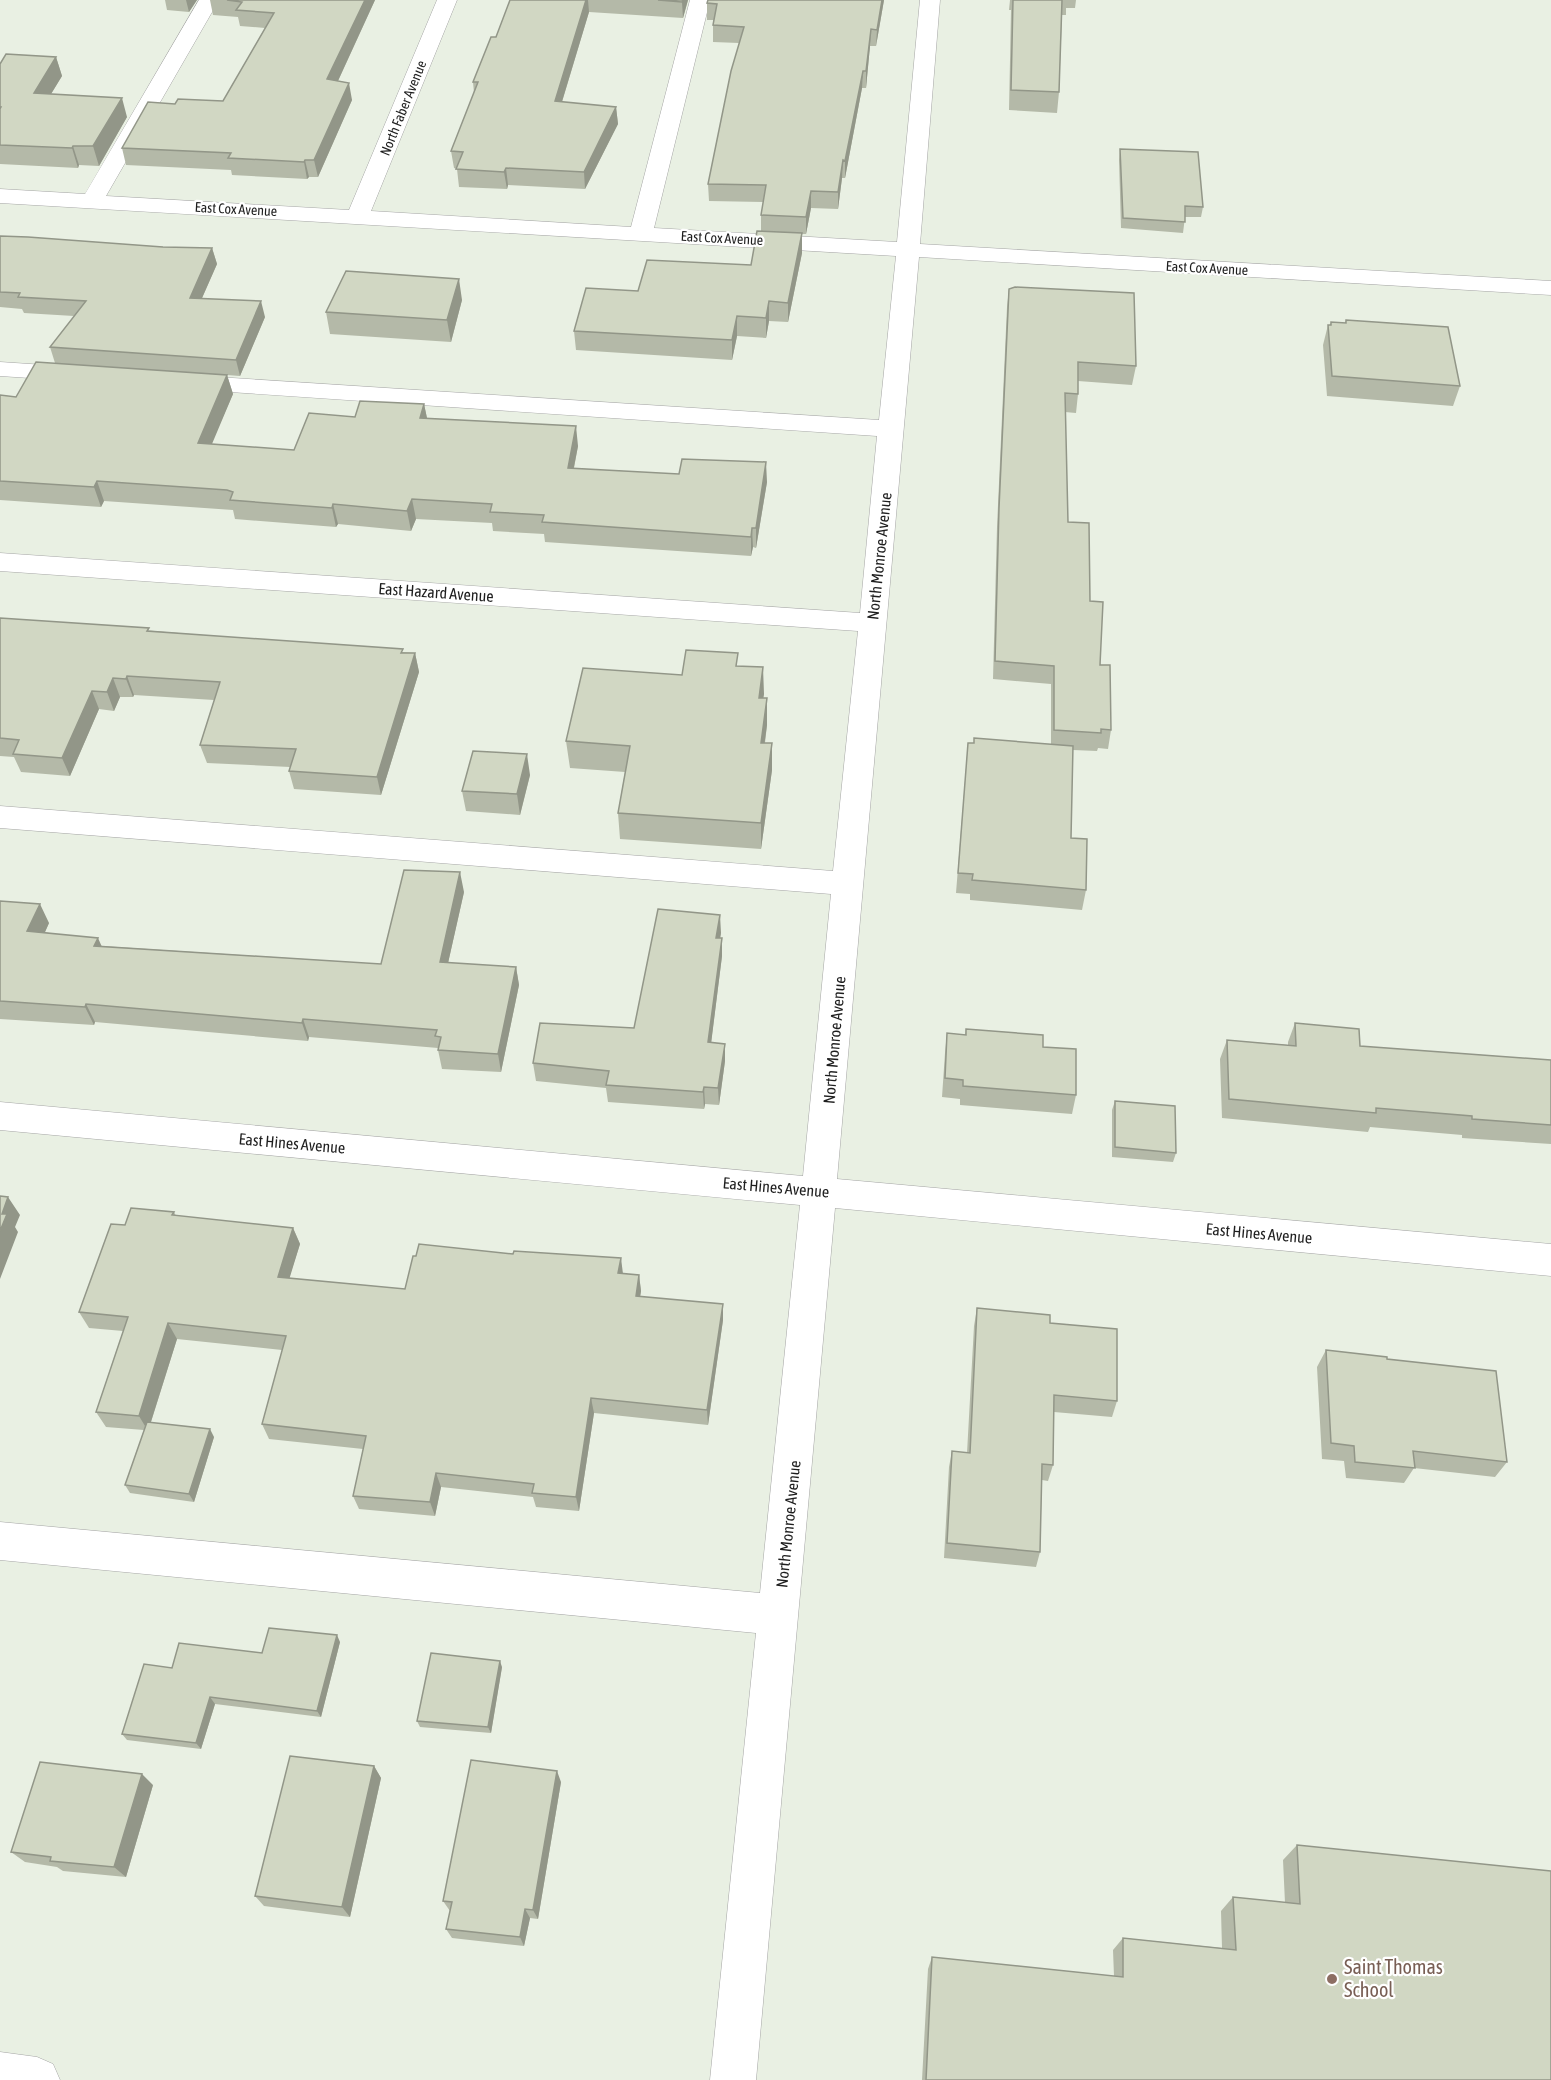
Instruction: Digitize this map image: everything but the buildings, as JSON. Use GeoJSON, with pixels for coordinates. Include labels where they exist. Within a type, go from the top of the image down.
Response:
{"type":"FeatureCollection","features":[{"type":"Feature","properties":{"kind":"street"},"geometry":{"type":"LineString","coordinates":[[92,201],[209,0]]}},
{"type":"Feature","properties":{"kind":"street","name":"North Faber Avenue"},"geometry":{"type":"LineString","coordinates":[[358,216],[447,0]]}},
{"type":"Feature","properties":{"kind":"street"},"geometry":{"type":"LineString","coordinates":[[641,233],[700,0]]}},
{"type":"Feature","properties":{"kind":"street","name":"North Monroe Avenue"},"geometry":{"type":"LineString","coordinates":[[734,2080],[909,250],[930,0]]}},
{"type":"Feature","properties":{"kind":"street","name":"East Cox Avenue"},"geometry":{"type":"LineString","coordinates":[[0,196],[1551,288]]}},
{"type":"Feature","properties":{"kind":"street"},"geometry":{"type":"LineString","coordinates":[[0,369],[95,376]]}},
{"type":"Feature","properties":{"kind":"street"},"geometry":{"type":"LineString","coordinates":[[166,381],[891,429]]}},
{"type":"Feature","properties":{"kind":"street","name":"East Hazard Avenue"},"geometry":{"type":"LineString","coordinates":[[0,562],[872,623]]}},
{"type":"Feature","properties":{"kind":"street"},"geometry":{"type":"LineString","coordinates":[[0,817],[848,884]]}},
{"type":"Feature","properties":{"kind":"street","name":"East Hines Avenue"},"geometry":{"type":"LineString","coordinates":[[0,1116],[1551,1260]]}},
{"type":"Feature","properties":{"kind":"street"},"geometry":{"type":"LineString","coordinates":[[0,1541],[779,1615]]}},
{"type":"Feature","properties":{"kind":"street"},"geometry":{"type":"LineString","coordinates":[[0,2075],[37,2080]]}},
{"type":"Feature","properties":{"kind":"place","name":"Saint Thomas School"},"geometry":{"type":"Point","coordinates":[1332,1979]}}]}
